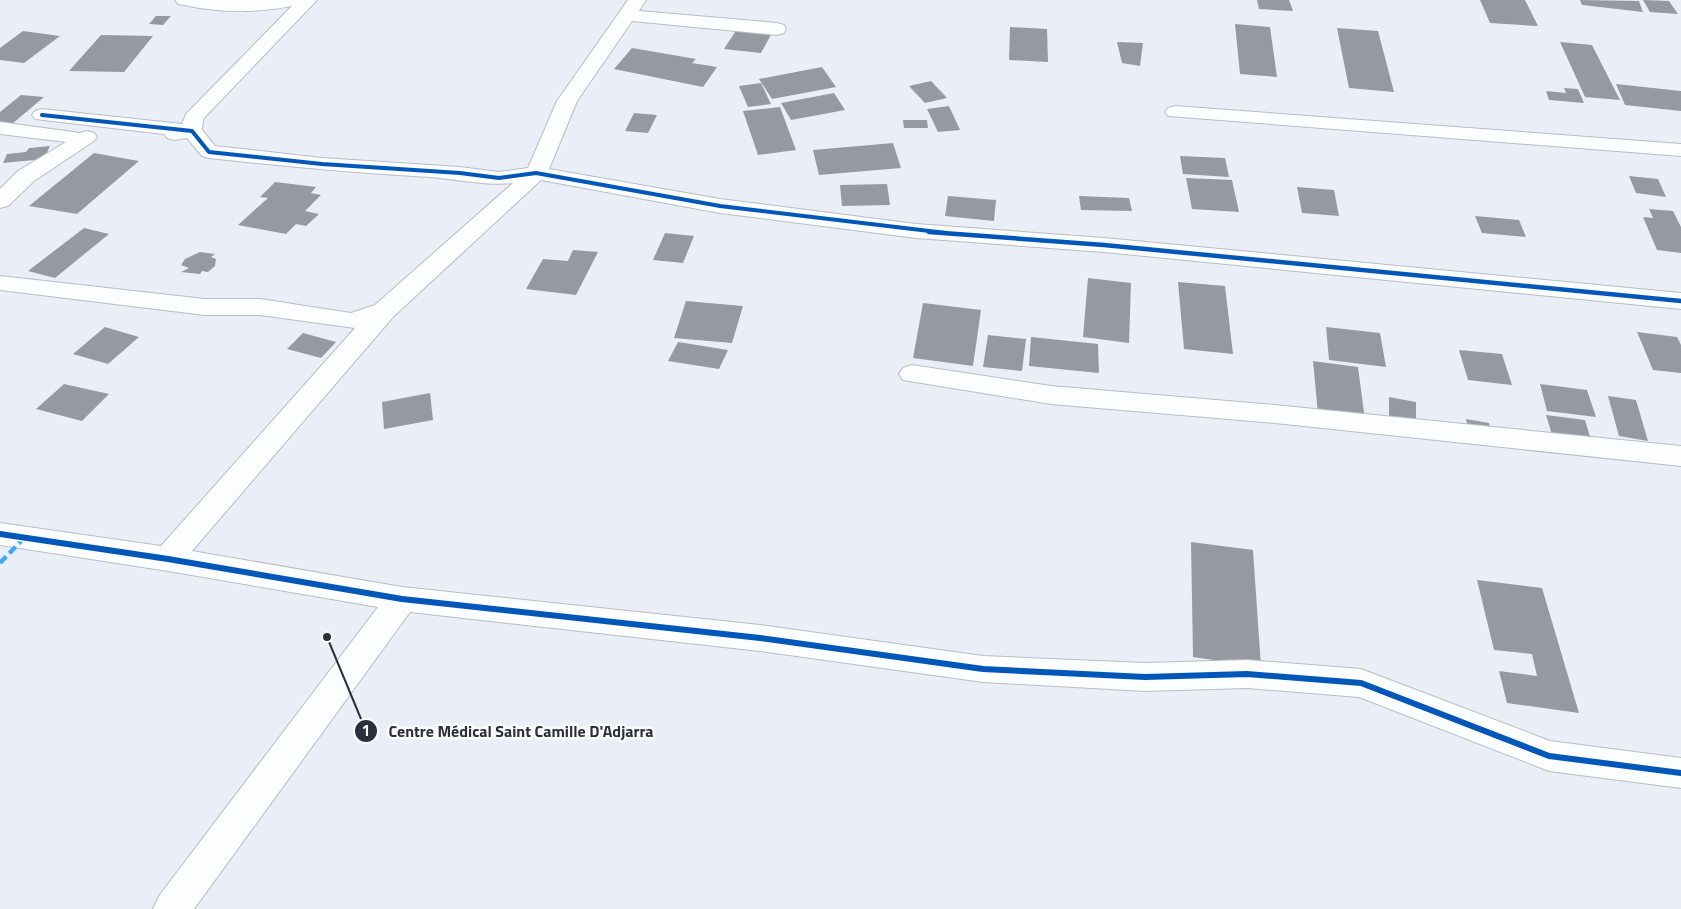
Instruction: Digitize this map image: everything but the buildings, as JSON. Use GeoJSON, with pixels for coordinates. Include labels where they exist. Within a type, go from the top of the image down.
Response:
{"type":"FeatureCollection","features":[{"type":"Feature","properties":{"kind":"street"},"geometry":{"type":"LineString","coordinates":[[184,0],[207,5],[262,7],[297,0]]}},
{"type":"Feature","properties":{"kind":"street"},"geometry":{"type":"LineString","coordinates":[[308,0],[193,118],[192,131],[209,152],[322,164],[460,173],[499,178],[536,173],[720,206],[916,232],[1113,246],[1681,301]]}},
{"type":"Feature","properties":{"kind":"street"},"geometry":{"type":"LineString","coordinates":[[168,559],[384,311],[536,173],[567,101],[632,7],[777,29]]}},
{"type":"Feature","properties":{"kind":"street"},"geometry":{"type":"LineString","coordinates":[[1175,112],[1681,150]]}},
{"type":"Feature","properties":{"kind":"street"},"geometry":{"type":"LineString","coordinates":[[42,115],[192,131]]}},
{"type":"Feature","properties":{"kind":"street"},"geometry":{"type":"LineString","coordinates":[[0,128],[87,137],[157,138],[192,131]]}},
{"type":"Feature","properties":{"kind":"street"},"geometry":{"type":"LineString","coordinates":[[0,201],[26,176],[87,137]]}},
{"type":"Feature","properties":{"kind":"street"},"geometry":{"type":"LineString","coordinates":[[0,283],[204,307],[260,307],[352,321],[384,311]]}},
{"type":"Feature","properties":{"kind":"street"},"geometry":{"type":"LineString","coordinates":[[912,374],[1051,395],[1275,414],[1681,456]]}},
{"type":"Feature","properties":{"kind":"street"},"geometry":{"type":"LineString","coordinates":[[0,534],[168,559],[402,599],[760,638],[983,669],[1145,676],[1247,674],[1361,684],[1549,756],[1681,773]]}},
{"type":"Feature","properties":{"kind":"street"},"geometry":{"type":"LineString","coordinates":[[172,909],[402,599]]}},
{"type":"Feature","properties":{"kind":"marked path"},"geometry":{"type":"LineString","coordinates":[[0,563],[24,538]]}},
{"type":"Feature","properties":{"kind":"cycle path"},"geometry":{"type":"LineString","coordinates":[[42,115],[192,131],[209,152],[322,164],[460,173],[499,178],[536,173],[720,206],[916,231],[1104,245],[1681,301]]}},
{"type":"Feature","properties":{"kind":"cycle path"},"geometry":{"type":"LineString","coordinates":[[0,534],[168,559],[402,599],[760,638],[983,669],[1145,677],[1247,674],[1361,683],[1549,756],[1681,773]]}},
{"type":"Feature","properties":{"kind":"place","name":"Centre Médical Saint Camille D'Adjarra"},"geometry":{"type":"Point","coordinates":[327,637]}}]}
